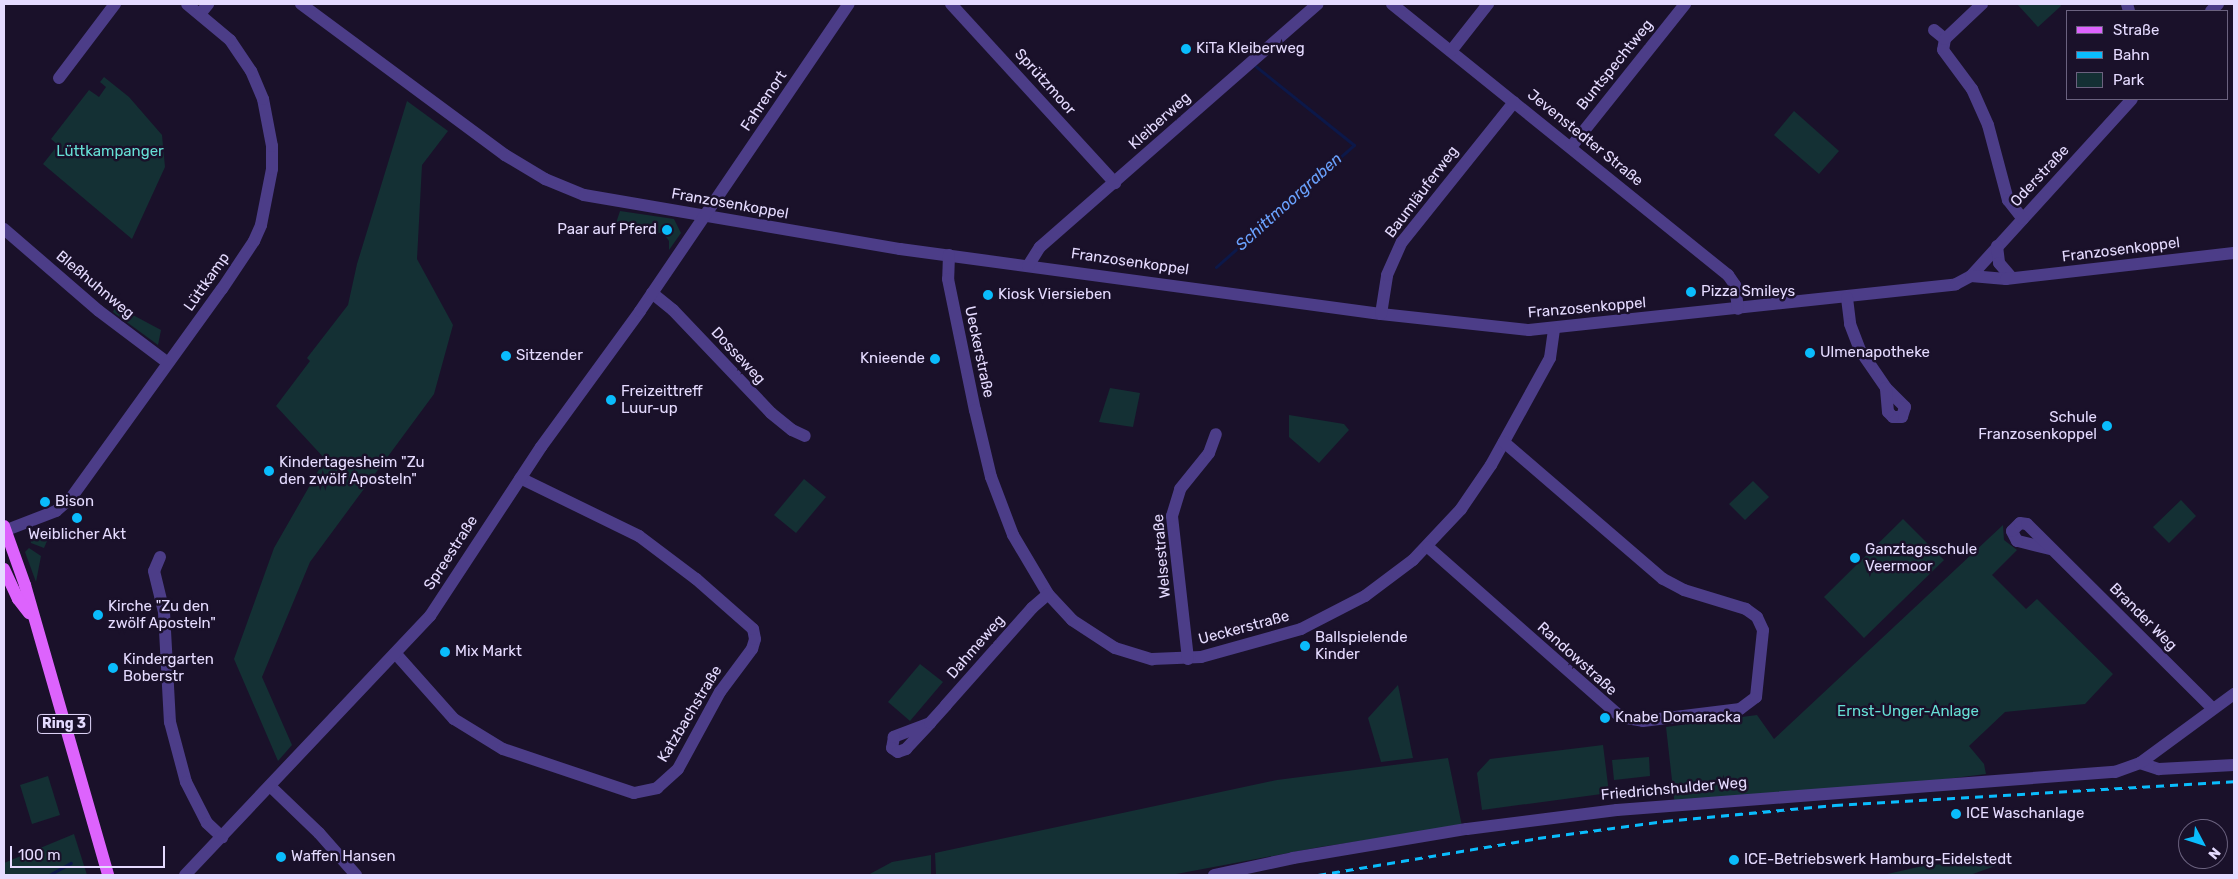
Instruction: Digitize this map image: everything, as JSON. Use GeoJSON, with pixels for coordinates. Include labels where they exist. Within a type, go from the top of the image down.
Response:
{"type":"FeatureCollection","features":[{"type":"Feature","properties":{"kind":"main road","name":"Ring 3"},"geometry":{"type":"LineString","coordinates":[[4,529],[25,585],[31,615],[108,875]]}},
{"type":"Feature","properties":{"kind":"main road","name":"Ring 3"},"geometry":{"type":"LineString","coordinates":[[4,569],[18,599],[31,615]]}},
{"type":"Feature","properties":{"kind":"street"},"geometry":{"type":"LineString","coordinates":[[59,78],[115,4]]}},
{"type":"Feature","properties":{"kind":"street","name":"Lüttkamp"},"geometry":{"type":"LineString","coordinates":[[4,529],[66,504],[254,241],[266,208],[271,178],[272,146],[258,85],[230,40],[204,9],[187,4]]}},
{"type":"Feature","properties":{"kind":"street","name":"Franzosenkoppel"},"geometry":{"type":"LineString","coordinates":[[300,4],[487,142],[545,179],[584,196],[949,255],[1380,314],[1491,327],[1554,329],[1847,298],[1956,284],[1971,276],[2012,278],[2234,253]]}},
{"type":"Feature","properties":{"kind":"street","name":"Fahrenort"},"geometry":{"type":"LineString","coordinates":[[705,216],[849,4]]}},
{"type":"Feature","properties":{"kind":"street","name":"Sprützmoor"},"geometry":{"type":"LineString","coordinates":[[951,4],[1115,183]]}},
{"type":"Feature","properties":{"kind":"street","name":"Kleiberweg"},"geometry":{"type":"LineString","coordinates":[[1028,266],[1040,248],[1318,4]]}},
{"type":"Feature","properties":{"kind":"street","name":"Jevenstedter Straße"},"geometry":{"type":"LineString","coordinates":[[1392,4],[1728,275],[1736,285],[1738,309]]}},
{"type":"Feature","properties":{"kind":"street"},"geometry":{"type":"LineString","coordinates":[[1452,51],[1488,4]]}},
{"type":"Feature","properties":{"kind":"street","name":"Buntspechtweg"},"geometry":{"type":"LineString","coordinates":[[1570,147],[1685,4]]}},
{"type":"Feature","properties":{"kind":"street"},"geometry":{"type":"LineString","coordinates":[[1982,4],[1945,39],[1943,50],[1966,78],[1988,125],[2008,200],[2023,219]]}},
{"type":"Feature","properties":{"kind":"street"},"geometry":{"type":"LineString","coordinates":[[1934,30],[1945,39]]}},
{"type":"Feature","properties":{"kind":"street","name":"Oderstraße"},"geometry":{"type":"LineString","coordinates":[[1971,276],[2131,100]]}},
{"type":"Feature","properties":{"kind":"street","name":"Baumläuferweg"},"geometry":{"type":"LineString","coordinates":[[1380,314],[1387,275],[1402,242],[1514,102]]}},
{"type":"Feature","properties":{"kind":"street","name":"Spreestraße"},"geometry":{"type":"LineString","coordinates":[[185,875],[396,654],[434,610],[520,478],[705,216]]}},
{"type":"Feature","properties":{"kind":"street","name":"Bleßhuhnweg"},"geometry":{"type":"LineString","coordinates":[[4,229],[99,311],[168,363]]}},
{"type":"Feature","properties":{"kind":"street"},"geometry":{"type":"LineString","coordinates":[[1997,246],[1999,263],[2012,278]]}},
{"type":"Feature","properties":{"kind":"street","name":"Ueckerstraße"},"geometry":{"type":"LineString","coordinates":[[949,255],[948,279],[952,303],[991,477],[1012,535],[1048,594],[1085,630],[1115,648],[1152,659],[1188,658],[1264,641],[1310,625],[1365,596],[1428,547],[1469,498],[1504,442],[1550,358],[1554,329]]}},
{"type":"Feature","properties":{"kind":"street","name":"Dosseweg"},"geometry":{"type":"LineString","coordinates":[[652,293],[673,310],[771,413],[792,430],[805,436]]}},
{"type":"Feature","properties":{"kind":"street"},"geometry":{"type":"LineString","coordinates":[[1847,298],[1853,334],[1870,367],[1886,388]]}},
{"type":"Feature","properties":{"kind":"street","name":"Welsestraße"},"geometry":{"type":"LineString","coordinates":[[1188,658],[1172,516],[1180,489],[1209,453],[1216,434]]}},
{"type":"Feature","properties":{"kind":"street","name":"Randowstraße"},"geometry":{"type":"LineString","coordinates":[[1428,547],[1621,717],[1643,721],[1740,708],[1756,697],[1763,630],[1758,617],[1746,609],[1684,590],[1663,579],[1504,442]]}},
{"type":"Feature","properties":{"kind":"street","name":"Katzbachstraße"},"geometry":{"type":"LineString","coordinates":[[396,654],[454,719],[502,749],[634,792],[657,788],[678,769],[720,692],[752,649],[755,639],[753,629],[696,579],[639,536],[520,478]]}},
{"type":"Feature","properties":{"kind":"street","name":"Brander Weg"},"geometry":{"type":"LineString","coordinates":[[2050,549],[2212,708]]}},
{"type":"Feature","properties":{"kind":"street"},"geometry":{"type":"LineString","coordinates":[[160,557],[154,571],[165,620],[170,722],[186,782],[207,822],[222,837]]}},
{"type":"Feature","properties":{"kind":"street","name":"Dahmeweg"},"geometry":{"type":"LineString","coordinates":[[930,723],[1048,594]]}},
{"type":"Feature","properties":{"kind":"street","name":"Friedrichshulder Weg"},"geometry":{"type":"LineString","coordinates":[[1214,875],[1293,858],[1467,829],[1617,810],[2114,772],[2140,763],[2212,708],[2234,694]]}},
{"type":"Feature","properties":{"kind":"street"},"geometry":{"type":"LineString","coordinates":[[2140,763],[2159,769],[2234,765]]}},
{"type":"Feature","properties":{"kind":"street"},"geometry":{"type":"LineString","coordinates":[[270,786],[325,839],[356,875]]}},
{"type":"Feature","properties":{"kind":"green space"},"geometry":{"type":"Polygon","coordinates":[[[2017,4],[2060,4],[2061,6],[2038,27],[2017,4]]]}},
{"type":"Feature","properties":{"kind":"green space","name":"Lüttkampanger"},"geometry":{"type":"Polygon","coordinates":[[[104,77],[129,97],[162,135],[165,167],[132,239],[43,164],[58,145],[51,139],[89,90],[99,97],[106,87],[100,82],[104,77]]]}},
{"type":"Feature","properties":{"kind":"green space"},"geometry":{"type":"Polygon","coordinates":[[[407,101],[448,131],[422,165],[417,259],[453,325],[434,394],[310,562],[262,677],[292,745],[278,761],[234,659],[274,548],[325,459],[276,406],[310,361],[307,358],[348,305],[357,264],[407,101]]]}},
{"type":"Feature","properties":{"kind":"green space"},"geometry":{"type":"Polygon","coordinates":[[[1794,111],[1839,151],[1819,174],[1774,135],[1794,111]]]}},
{"type":"Feature","properties":{"kind":"green space"},"geometry":{"type":"Polygon","coordinates":[[[620,211],[674,219],[681,233],[669,250],[669,241],[664,234],[616,223],[620,211]]]}},
{"type":"Feature","properties":{"kind":"green space"},"geometry":{"type":"Polygon","coordinates":[[[116,306],[161,330],[158,345],[113,312],[116,306]]]}},
{"type":"Feature","properties":{"kind":"green space"},"geometry":{"type":"Polygon","coordinates":[[[1110,388],[1140,393],[1133,427],[1099,422],[1110,388]]]}},
{"type":"Feature","properties":{"kind":"green space"},"geometry":{"type":"Polygon","coordinates":[[[1289,415],[1344,424],[1349,430],[1319,463],[1289,437],[1289,415]]]}},
{"type":"Feature","properties":{"kind":"green space"},"geometry":{"type":"Polygon","coordinates":[[[804,479],[826,497],[796,533],[774,515],[804,479]]]}},
{"type":"Feature","properties":{"kind":"green space"},"geometry":{"type":"Polygon","coordinates":[[[1753,481],[1769,497],[1745,520],[1729,504],[1753,481]]]}},
{"type":"Feature","properties":{"kind":"green space"},"geometry":{"type":"Polygon","coordinates":[[[2181,500],[2196,516],[2169,543],[2153,527],[2181,500]]]}},
{"type":"Feature","properties":{"kind":"green space"},"geometry":{"type":"Polygon","coordinates":[[[1903,519],[1944,560],[1864,638],[1824,597],[1903,519]]]}},
{"type":"Feature","properties":{"kind":"green space","name":"Ernst-Unger-Anlage"},"geometry":{"type":"Polygon","coordinates":[[[2003,525],[2004,540],[2017,550],[1992,575],[2026,609],[2037,599],[2113,674],[2085,704],[2005,712],[1969,746],[1984,764],[1986,774],[1835,793],[1675,807],[1666,727],[1757,715],[1774,739],[2003,525]]]}},
{"type":"Feature","properties":{"kind":"green space"},"geometry":{"type":"Polygon","coordinates":[[[39,527],[47,541],[44,548],[31,543],[29,534],[39,527]]]}},
{"type":"Feature","properties":{"kind":"green space"},"geometry":{"type":"Polygon","coordinates":[[[29,548],[41,556],[36,582],[25,552],[29,548]]]}},
{"type":"Feature","properties":{"kind":"green space"},"geometry":{"type":"Polygon","coordinates":[[[920,664],[943,682],[910,721],[888,702],[920,664]]]}},
{"type":"Feature","properties":{"kind":"green space"},"geometry":{"type":"Polygon","coordinates":[[[1398,685],[1413,758],[1381,762],[1368,718],[1398,685]]]}},
{"type":"Feature","properties":{"kind":"green space"},"geometry":{"type":"Polygon","coordinates":[[[1603,745],[1609,793],[1482,810],[1477,773],[1490,759],[1603,745]]]}},
{"type":"Feature","properties":{"kind":"green space"},"geometry":{"type":"Polygon","coordinates":[[[1649,757],[1650,776],[1614,780],[1612,760],[1649,757]]]}},
{"type":"Feature","properties":{"kind":"green space"},"geometry":{"type":"Polygon","coordinates":[[[1448,758],[1462,826],[1320,847],[1171,875],[936,875],[935,853],[1277,780],[1448,758]]]}},
{"type":"Feature","properties":{"kind":"green space"},"geometry":{"type":"Polygon","coordinates":[[[48,776],[60,815],[32,824],[20,785],[48,776]]]}},
{"type":"Feature","properties":{"kind":"green space"},"geometry":{"type":"Polygon","coordinates":[[[74,834],[87,875],[4,875],[4,863],[74,834]]]}},
{"type":"Feature","properties":{"kind":"green space"},"geometry":{"type":"Polygon","coordinates":[[[931,855],[931,875],[868,875],[892,862],[931,855]]]}},
{"type":"Feature","properties":{"kind":"green space"},"geometry":{"type":"Polygon","coordinates":[[[1998,862],[1998,865],[1970,875],[1883,875],[1927,865],[1998,862]]]}},
{"type":"Feature","properties":{"kind":"waterway","name":"Schittmoorgraben"},"geometry":{"type":"LineString","coordinates":[[1216,267],[1354,145],[1253,64]]}},
{"type":"Feature","properties":{"kind":"waterway"},"geometry":{"type":"LineString","coordinates":[[49,875],[71,863]]}},
{"type":"Feature","properties":{"kind":"railway"},"geometry":{"type":"LineString","coordinates":[[1318,875],[1538,838],[1665,821],[1835,805],[2234,781]]}},
{"type":"Feature","properties":{"kind":"place","name":"KiTa Kleiberweg"},"geometry":{"type":"Point","coordinates":[1186,49]}},
{"type":"Feature","properties":{"kind":"place","name":"Paar auf Pferd"},"geometry":{"type":"Point","coordinates":[667,230]}},
{"type":"Feature","properties":{"kind":"place","name":"Pizza Smileys"},"geometry":{"type":"Point","coordinates":[1691,292]}},
{"type":"Feature","properties":{"kind":"place","name":"Kiosk Viersieben"},"geometry":{"type":"Point","coordinates":[988,295]}},
{"type":"Feature","properties":{"kind":"place","name":"Ulmenapotheke"},"geometry":{"type":"Point","coordinates":[1810,353]}},
{"type":"Feature","properties":{"kind":"place","name":"Sitzender"},"geometry":{"type":"Point","coordinates":[506,356]}},
{"type":"Feature","properties":{"kind":"place","name":"Knieende"},"geometry":{"type":"Point","coordinates":[935,359]}},
{"type":"Feature","properties":{"kind":"place","name":"Freizeittreff Luur-up"},"geometry":{"type":"Point","coordinates":[611,400]}},
{"type":"Feature","properties":{"kind":"place","name":"Schule Franzosenkoppel"},"geometry":{"type":"Point","coordinates":[2107,426]}},
{"type":"Feature","properties":{"kind":"place","name":"Kindertagesheim \"Zu den zwölf Aposteln\""},"geometry":{"type":"Point","coordinates":[269,471]}},
{"type":"Feature","properties":{"kind":"place","name":"Bison"},"geometry":{"type":"Point","coordinates":[45,502]}},
{"type":"Feature","properties":{"kind":"place","name":"Weiblicher Akt"},"geometry":{"type":"Point","coordinates":[77,518]}},
{"type":"Feature","properties":{"kind":"place","name":"Ganztagsschule Veermoor"},"geometry":{"type":"Point","coordinates":[1855,558]}},
{"type":"Feature","properties":{"kind":"place","name":"Kirche \"Zu den zwölf Aposteln\""},"geometry":{"type":"Point","coordinates":[98,615]}},
{"type":"Feature","properties":{"kind":"place","name":"Ballspielende Kinder"},"geometry":{"type":"Point","coordinates":[1305,646]}},
{"type":"Feature","properties":{"kind":"place","name":"Mix Markt"},"geometry":{"type":"Point","coordinates":[445,652]}},
{"type":"Feature","properties":{"kind":"place","name":"Kindergarten Boberstr"},"geometry":{"type":"Point","coordinates":[113,668]}},
{"type":"Feature","properties":{"kind":"place","name":"Knabe Domaracka"},"geometry":{"type":"Point","coordinates":[1605,718]}},
{"type":"Feature","properties":{"kind":"place","name":"ICE Waschanlage"},"geometry":{"type":"Point","coordinates":[1956,814]}},
{"type":"Feature","properties":{"kind":"place","name":"Waffen Hansen"},"geometry":{"type":"Point","coordinates":[281,857]}},
{"type":"Feature","properties":{"kind":"place","name":"ICE-Betriebswerk Hamburg-Eidelstedt"},"geometry":{"type":"Point","coordinates":[1734,860]}}]}
